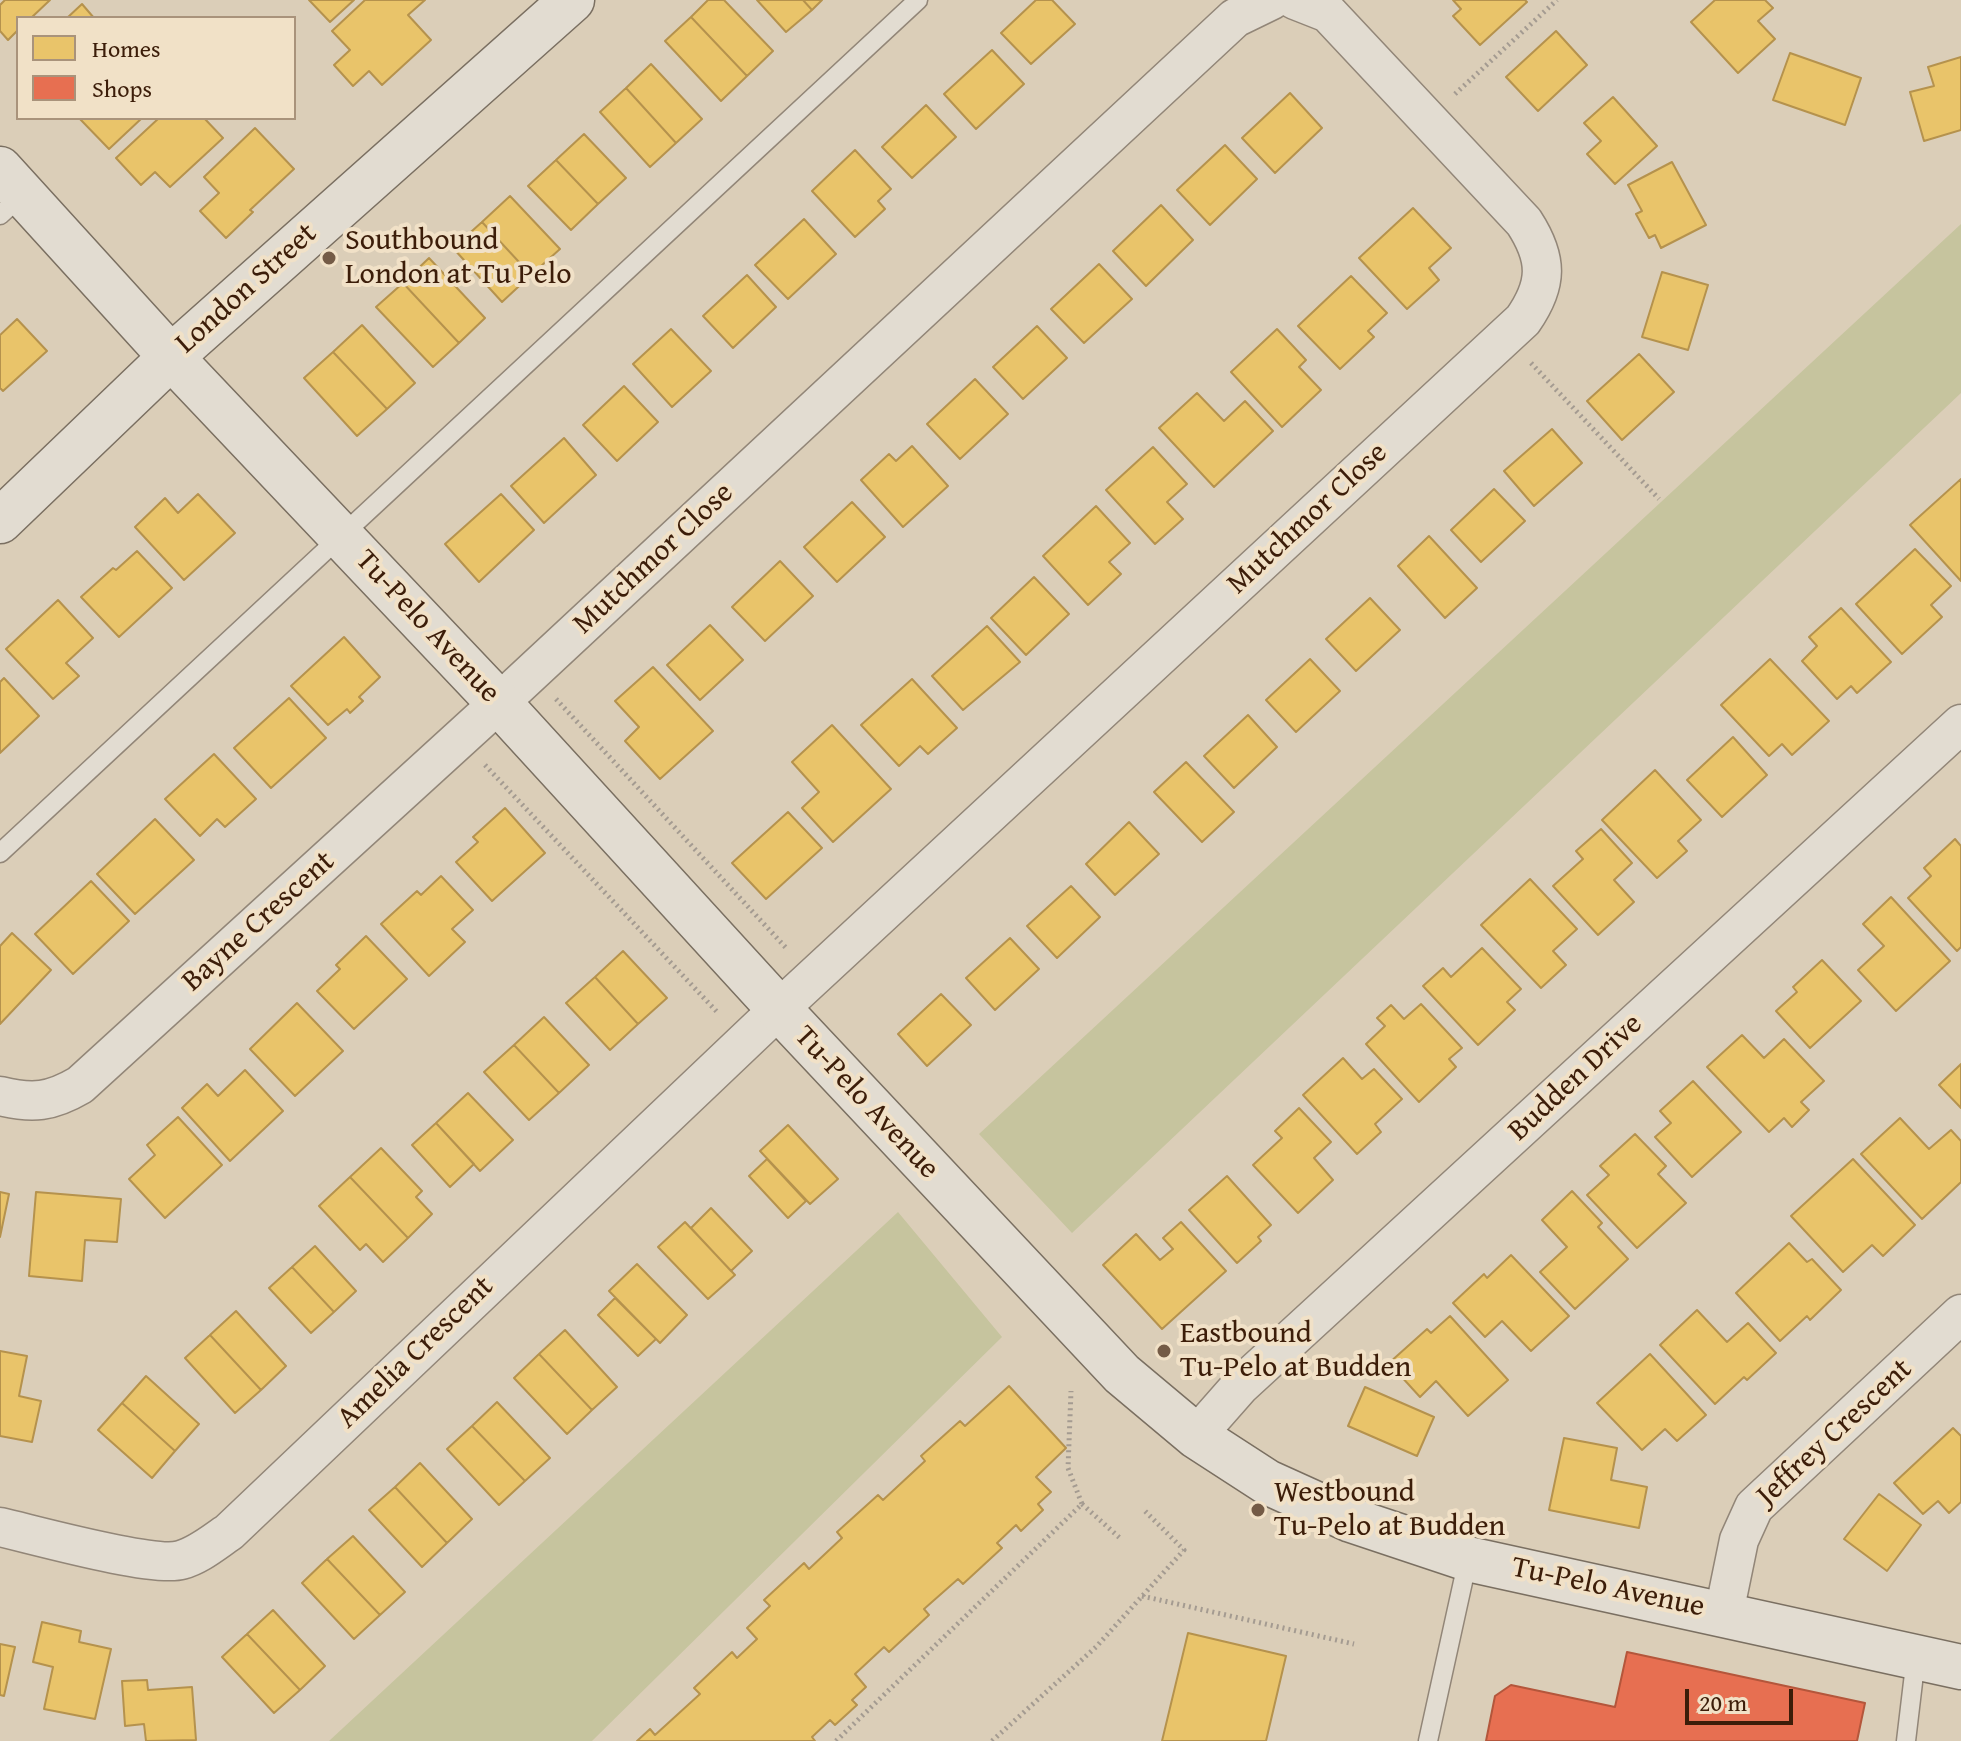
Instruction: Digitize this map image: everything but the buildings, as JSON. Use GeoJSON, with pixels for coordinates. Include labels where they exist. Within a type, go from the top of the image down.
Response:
{"type":"FeatureCollection","features":[{"type":"Feature","properties":{"kind":"street","name":"Mutchmor Close"},"geometry":{"type":"LineString","coordinates":[[499,703],[1235,18],[1272,0]]}},
{"type":"Feature","properties":{"kind":"street","name":"Mutchmor Close"},"geometry":{"type":"LineString","coordinates":[[779,1009],[1523,320],[1540,289],[1543,272],[1540,254],[1524,222],[1328,13],[1295,0]]}},
{"type":"Feature","properties":{"kind":"street","name":"London Street"},"geometry":{"type":"LineString","coordinates":[[0,521],[171,357],[563,3]]}},
{"type":"Feature","properties":{"kind":"street","name":"Tu-Pelo Avenue"},"geometry":{"type":"LineString","coordinates":[[8,192],[171,357],[499,703],[779,1009],[1122,1374],[1196,1436],[1267,1482],[1351,1520],[1468,1559],[1961,1667]]}},
{"type":"Feature","properties":{"kind":"street","name":"Bayne Crescent"},"geometry":{"type":"LineString","coordinates":[[0,1096],[35,1101],[58,1098],[80,1085],[499,703]]}},
{"type":"Feature","properties":{"kind":"street","name":"Budden Drive"},"geometry":{"type":"LineString","coordinates":[[1196,1436],[1240,1386],[1961,724]]}},
{"type":"Feature","properties":{"kind":"street","name":"Amelia Crescent"},"geometry":{"type":"LineString","coordinates":[[0,1527],[151,1560],[179,1561],[203,1550],[240,1521],[779,1009]]}},
{"type":"Feature","properties":{"kind":"street","name":"Jeffrey Crescent"},"geometry":{"type":"LineString","coordinates":[[1724,1613],[1739,1540],[1754,1507],[1961,1314]]}},
{"type":"Feature","properties":{"kind":"lane"},"geometry":{"type":"LineString","coordinates":[[0,853],[918,0]]}},
{"type":"Feature","properties":{"kind":"lane"},"geometry":{"type":"LineString","coordinates":[[1428,1741],[1468,1559]]}},
{"type":"Feature","properties":{"kind":"lane"},"geometry":{"type":"LineString","coordinates":[[1906,1741],[1916,1657]]}},
{"type":"Feature","properties":{"kind":"path"},"geometry":{"type":"LineString","coordinates":[[1428,119],[1557,0]]}},
{"type":"Feature","properties":{"kind":"path"},"geometry":{"type":"LineString","coordinates":[[1506,336],[1659,499]]}},
{"type":"Feature","properties":{"kind":"path"},"geometry":{"type":"LineString","coordinates":[[532,673],[813,977]]}},
{"type":"Feature","properties":{"kind":"path"},"geometry":{"type":"LineString","coordinates":[[460,739],[744,1041]]}},
{"type":"Feature","properties":{"kind":"path"},"geometry":{"type":"LineString","coordinates":[[1071,1391],[1068,1468],[1082,1504],[1121,1539]]}},
{"type":"Feature","properties":{"kind":"path"},"geometry":{"type":"LineString","coordinates":[[836,1741],[1082,1504]]}},
{"type":"Feature","properties":{"kind":"path"},"geometry":{"type":"LineString","coordinates":[[992,1741],[1096,1647],[1184,1550],[1145,1511]]}},
{"type":"Feature","properties":{"kind":"path"},"geometry":{"type":"LineString","coordinates":[[1141,1596],[1354,1644]]}},
{"type":"Feature","properties":{"kind":"shaded area"},"geometry":{"type":"Polygon","coordinates":[[[1961,224],[1961,393],[1072,1233],[979,1134],[1961,224]]]}},
{"type":"Feature","properties":{"kind":"shaded area"},"geometry":{"type":"Polygon","coordinates":[[[898,1212],[1002,1337],[592,1741],[329,1741],[898,1212]]]}},
{"type":"Feature","properties":{"kind":"place","name":"Southbound London at Tu Pelo"},"geometry":{"type":"Point","coordinates":[329,258]}},
{"type":"Feature","properties":{"kind":"place","name":"Eastbound Tu-Pelo at Budden"},"geometry":{"type":"Point","coordinates":[1164,1351]}},
{"type":"Feature","properties":{"kind":"place","name":"Westbound Tu-Pelo at Budden"},"geometry":{"type":"Point","coordinates":[1258,1510]}}]}
